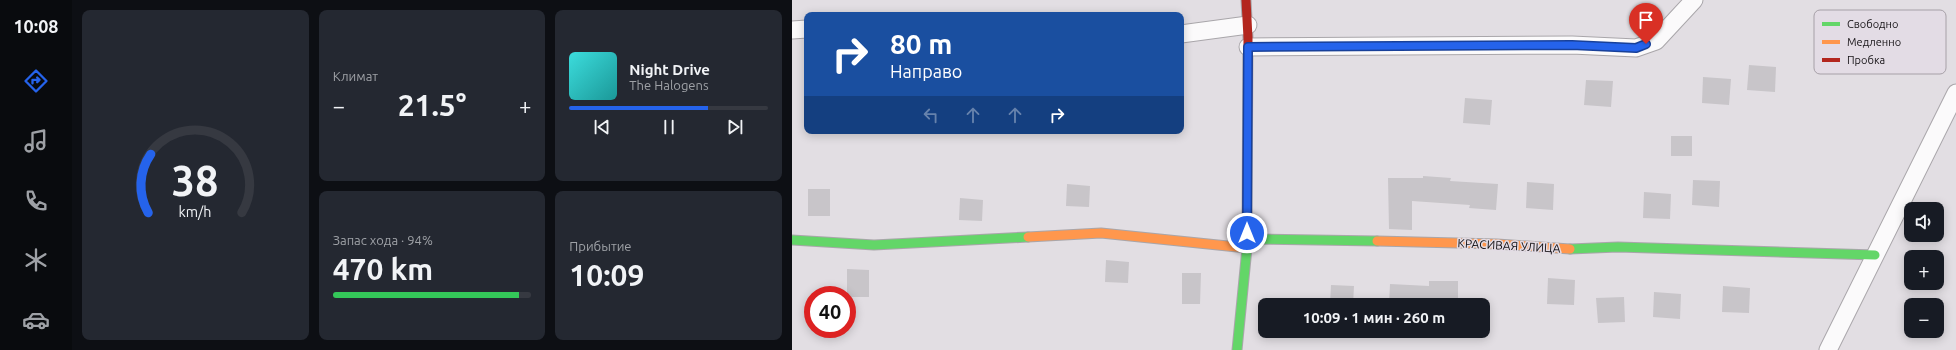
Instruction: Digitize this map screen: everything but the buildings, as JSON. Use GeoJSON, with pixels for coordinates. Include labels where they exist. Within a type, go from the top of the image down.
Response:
{"type":"FeatureCollection","features":[{"type":"Feature","properties":{"kind":"street"},"geometry":{"type":"LineString","coordinates":[[1237,350],[1247,248],[1248,25],[1246,0]]}},
{"type":"Feature","properties":{"kind":"street"},"geometry":{"type":"LineString","coordinates":[[1248,47],[1572,45],[1636,48],[1656,41],[1694,0]]}},
{"type":"Feature","properties":{"kind":"street"},"geometry":{"type":"LineString","coordinates":[[1184,34],[1248,25]]}},
{"type":"Feature","properties":{"kind":"street"},"geometry":{"type":"LineString","coordinates":[[792,30],[804,29]]}},
{"type":"Feature","properties":{"kind":"street"},"geometry":{"type":"LineString","coordinates":[[1828,350],[1956,93]]}},
{"type":"Feature","properties":{"kind":"street"},"geometry":{"type":"LineString","coordinates":[[792,240],[874,245],[1100,233],[1247,248]]}},
{"type":"Feature","properties":{"kind":"street","name":"КРАСИВАЯ УЛИЦА"},"geometry":{"type":"LineString","coordinates":[[1247,248],[1262,239],[1497,244],[1560,249],[1618,248],[1875,255]]}},
{"type":"Feature","properties":{"kind":"traffic: fast"},"geometry":{"type":"LineString","coordinates":[[792,240],[874,245],[1028,237]]}},
{"type":"Feature","properties":{"kind":"traffic: fast"},"geometry":{"type":"LineString","coordinates":[[1237,350],[1247,248],[1262,239],[1377,241]]}},
{"type":"Feature","properties":{"kind":"traffic: fast"},"geometry":{"type":"LineString","coordinates":[[1570,249],[1618,247],[1875,255]]}},
{"type":"Feature","properties":{"kind":"traffic: slow"},"geometry":{"type":"LineString","coordinates":[[1028,237],[1101,233],[1247,248],[1247,220]]}},
{"type":"Feature","properties":{"kind":"traffic: slow"},"geometry":{"type":"LineString","coordinates":[[1377,241],[1497,244],[1570,249]]}},
{"type":"Feature","properties":{"kind":"traffic: jam"},"geometry":{"type":"LineString","coordinates":[[1246,0],[1248,38],[1247,220]]}},
{"type":"Feature","properties":{"kind":"route"},"geometry":{"type":"LineString","coordinates":[[1247,233],[1248,47],[1572,45],[1636,48],[1646,44]]}}]}
